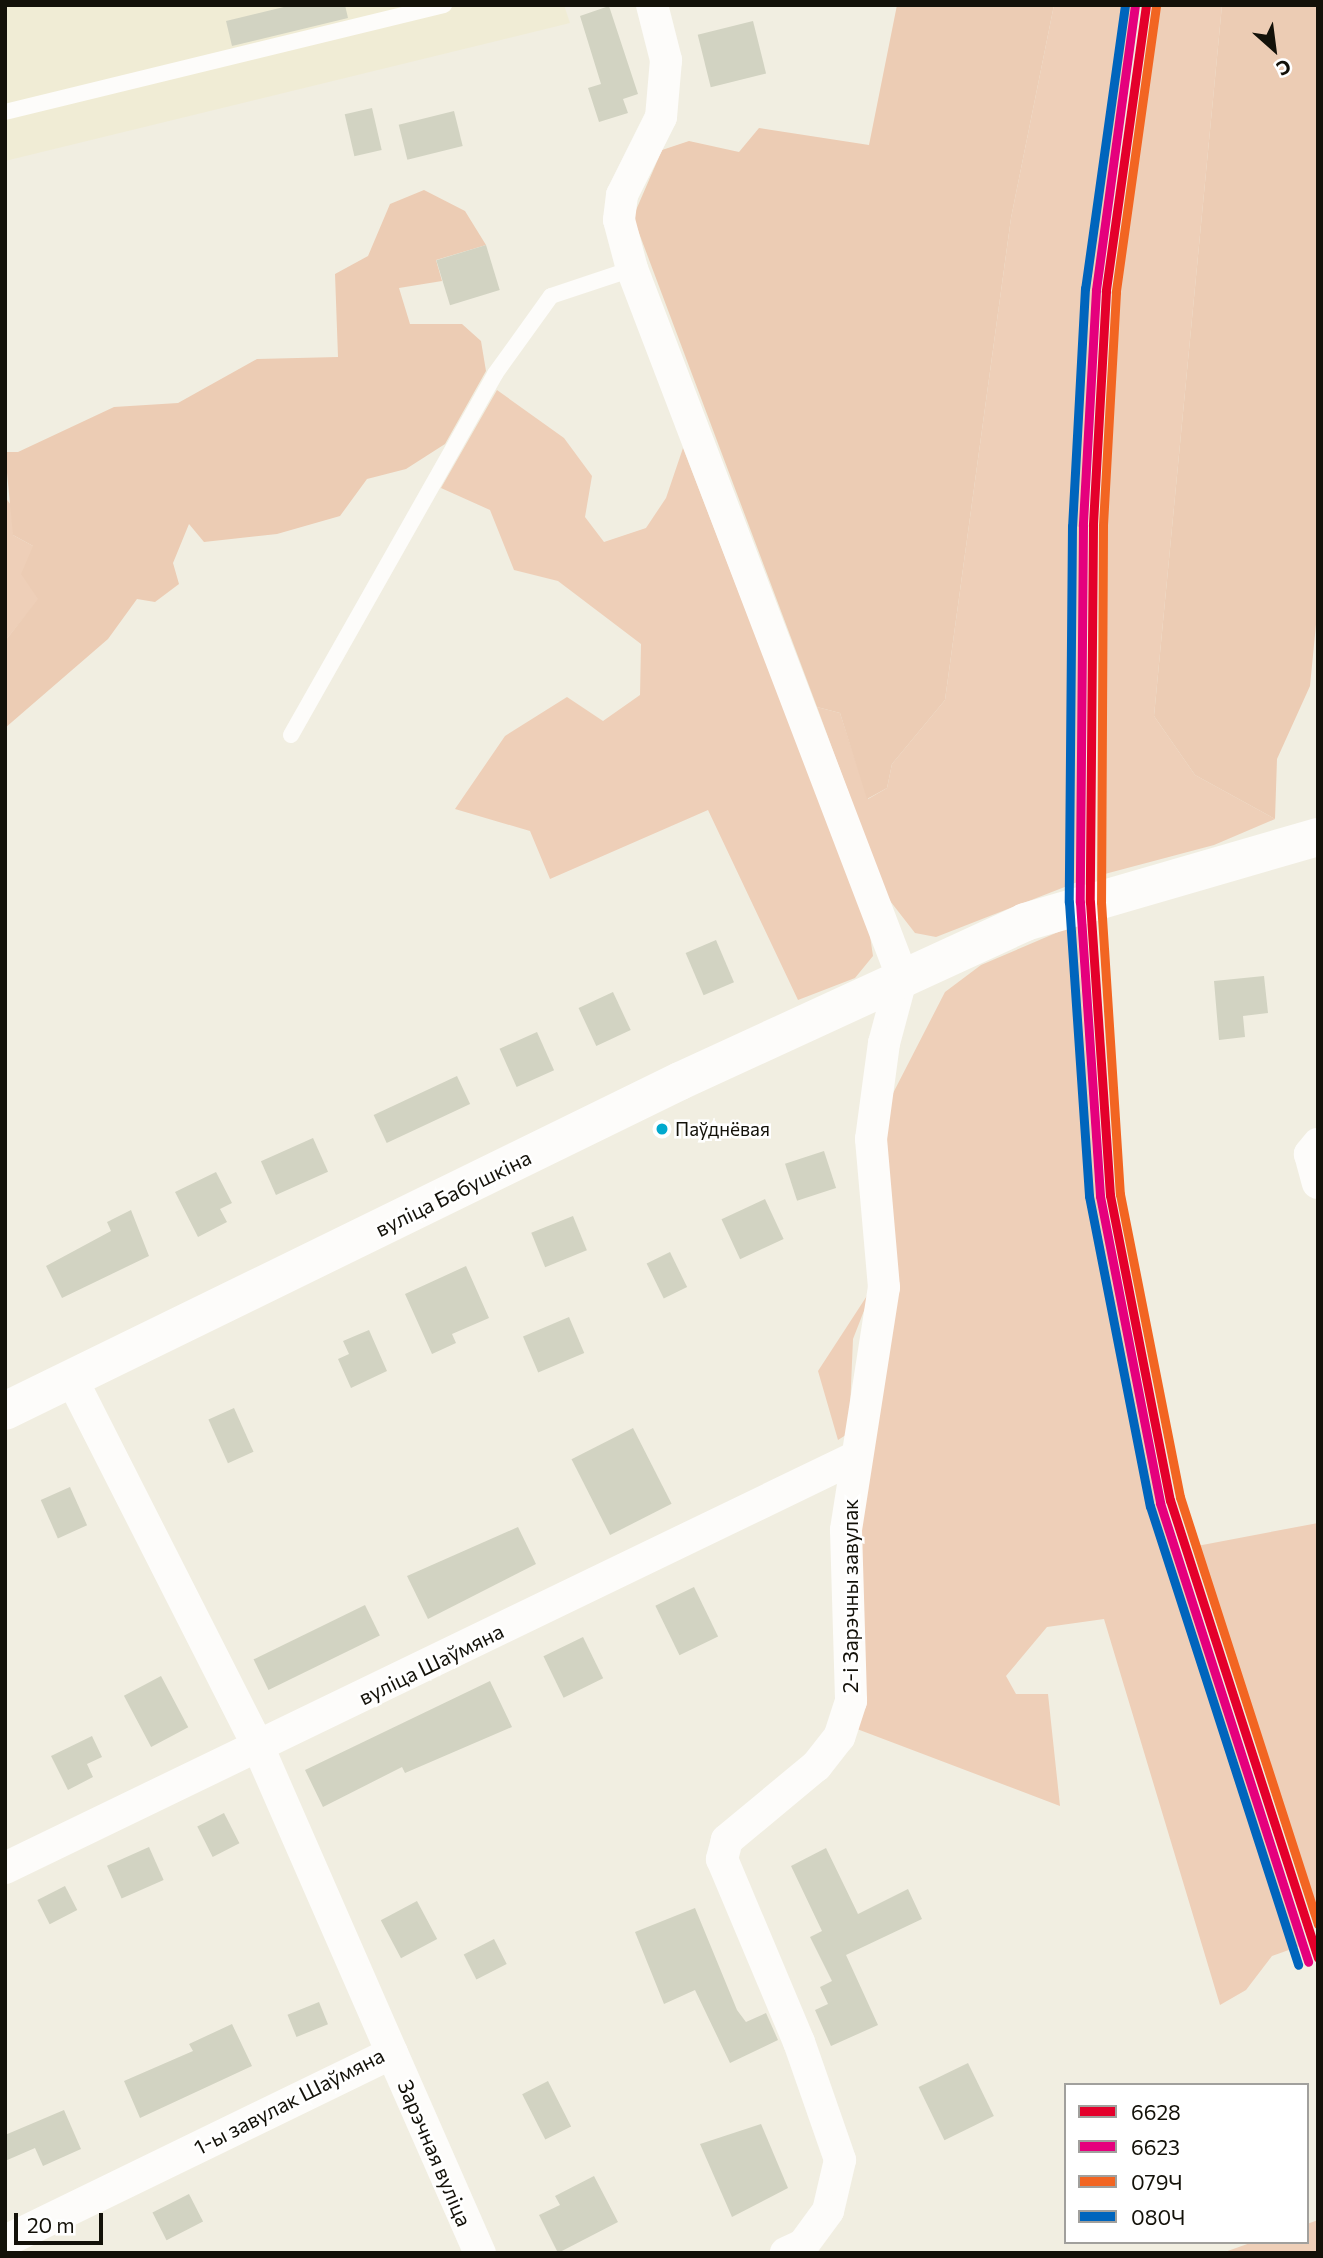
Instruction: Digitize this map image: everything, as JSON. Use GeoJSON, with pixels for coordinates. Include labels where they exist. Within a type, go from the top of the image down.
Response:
{"type":"FeatureCollection","features":[{"type":"Feature","properties":{"kind":"street"},"geometry":{"type":"LineString","coordinates":[[652,5],[666,60],[661,117],[622,195],[619,220],[632,269],[902,976]]}},
{"type":"Feature","properties":{"kind":"street","name":"вуліца Бабушкіна"},"geometry":{"type":"LineString","coordinates":[[5,1411],[902,976],[1024,922],[1318,837]]}},
{"type":"Feature","properties":{"kind":"street","name":"2-і Зарэчны завулак"},"geometry":{"type":"LineString","coordinates":[[786,2253],[803,2245],[828,2211],[840,2161],[799,2042],[722,1859],[727,1840],[816,1766],[839,1737],[851,1700],[846,1530],[855,1458],[884,1287],[871,1139],[902,976]]}},
{"type":"Feature","properties":{"kind":"street"},"geometry":{"type":"LineString","coordinates":[[1318,1144],[1310,1154],[1318,1183]]}},
{"type":"Feature","properties":{"kind":"street","name":"1-ы завулак Шаўмяна"},"geometry":{"type":"LineString","coordinates":[[5,2241],[392,2053],[259,1748],[72,1380]]}},
{"type":"Feature","properties":{"kind":"street","name":"вуліца Шаўмяна"},"geometry":{"type":"LineString","coordinates":[[5,1868],[259,1748],[855,1458]]}},
{"type":"Feature","properties":{"kind":"street","name":"Зарэчная вуліца"},"geometry":{"type":"LineString","coordinates":[[392,2053],[480,2253]]}},
{"type":"Feature","properties":{"kind":"lane"},"geometry":{"type":"LineString","coordinates":[[5,112],[444,5]]}},
{"type":"Feature","properties":{"kind":"lane"},"geometry":{"type":"LineString","coordinates":[[290,736],[495,374],[551,296],[632,269]]}},
{"type":"Feature","properties":{"kind":"shaded area"},"geometry":{"type":"Polygon","coordinates":[[[5,5],[564,5],[570,23],[5,161],[5,5]]]}},
{"type":"Feature","properties":{"kind":"shaded area"},"geometry":{"type":"Polygon","coordinates":[[[897,5],[1054,5],[1011,218],[945,700],[892,764],[887,788],[867,799],[840,713],[817,707],[633,217],[662,150],[689,141],[739,152],[759,128],[869,145],[897,5]]]}},
{"type":"Feature","properties":{"kind":"shaded area"},"geometry":{"type":"Polygon","coordinates":[[[1054,5],[1134,5],[1094,291],[1081,527],[1080,881],[936,937],[915,933],[887,897],[817,707],[840,713],[868,799],[887,788],[892,764],[945,700],[1011,218],[1054,5]]]}},
{"type":"Feature","properties":{"kind":"shaded area"},"geometry":{"type":"Polygon","coordinates":[[[1157,5],[1222,5],[1154,716],[1195,775],[1275,819],[1214,845],[1101,875],[1106,527],[1117,292],[1157,5]]]}},
{"type":"Feature","properties":{"kind":"shaded area"},"geometry":{"type":"Polygon","coordinates":[[[1222,5],[1318,5],[1318,604],[1310,686],[1277,759],[1275,819],[1195,775],[1154,716],[1222,5]]]}},
{"type":"Feature","properties":{"kind":"shaded area"},"geometry":{"type":"Polygon","coordinates":[[[424,190],[465,211],[486,245],[436,260],[442,281],[399,288],[410,324],[462,324],[481,341],[486,371],[445,444],[406,469],[367,479],[340,516],[277,534],[204,542],[189,524],[173,563],[179,584],[155,602],[137,599],[108,639],[5,728],[5,641],[38,599],[21,574],[33,546],[13,535],[5,452],[18,452],[114,407],[178,403],[257,359],[338,357],[335,274],[368,256],[390,204],[424,190]]]}},
{"type":"Feature","properties":{"kind":"shaded area"},"geometry":{"type":"Polygon","coordinates":[[[497,390],[564,438],[592,476],[585,517],[604,542],[646,528],[666,498],[683,448],[869,929],[873,956],[855,978],[798,1000],[708,810],[550,879],[530,831],[455,809],[505,736],[567,697],[603,721],[640,695],[641,644],[558,581],[514,570],[490,510],[441,488],[497,390]]]}},
{"type":"Feature","properties":{"kind":"shaded area"},"geometry":{"type":"Polygon","coordinates":[[[5,497],[14,509],[13,535],[33,546],[39,599],[5,641],[5,497]]]}},
{"type":"Feature","properties":{"kind":"shaded area"},"geometry":{"type":"Polygon","coordinates":[[[1077,924],[1096,1195],[1158,1504],[1300,1946],[1272,1956],[1246,1990],[1220,2005],[1104,1619],[1047,1627],[1006,1676],[1016,1694],[1048,1694],[1060,1806],[857,1729],[855,1530],[889,1101],[945,992],[981,965],[1077,924]]]}},
{"type":"Feature","properties":{"kind":"shaded area"},"geometry":{"type":"Polygon","coordinates":[[[874,1285],[853,1339],[849,1433],[838,1440],[818,1371],[874,1285]]]}},
{"type":"Feature","properties":{"kind":"shaded area"},"geometry":{"type":"Polygon","coordinates":[[[1318,1523],[1318,1910],[1197,1546],[1318,1523]]]}},
{"type":"Feature","properties":{"kind":"shaded area"},"geometry":{"type":"Polygon","coordinates":[[[1318,2220],[1318,2253],[1222,2253],[1247,2244],[1309,2244],[1309,2223],[1318,2220]]]}},
{"type":"Feature","properties":{"kind":"building"},"geometry":{"type":"Polygon","coordinates":[[[292,5],[345,5],[348,18],[232,46],[226,21],[292,5]]]}},
{"type":"Feature","properties":{"kind":"building"},"geometry":{"type":"Polygon","coordinates":[[[609,6],[638,94],[623,99],[628,113],[599,122],[588,88],[601,84],[580,16],[609,6]]]}},
{"type":"Feature","properties":{"kind":"building"},"geometry":{"type":"Polygon","coordinates":[[[753,21],[766,73],[711,87],[698,35],[753,21]]]}},
{"type":"Feature","properties":{"kind":"building"},"geometry":{"type":"Polygon","coordinates":[[[372,108],[382,150],[354,156],[345,114],[372,108]]]}},
{"type":"Feature","properties":{"kind":"building"},"geometry":{"type":"Polygon","coordinates":[[[454,111],[463,146],[407,160],[399,125],[454,111]]]}},
{"type":"Feature","properties":{"kind":"building"},"geometry":{"type":"Polygon","coordinates":[[[486,245],[500,290],[450,305],[436,260],[486,245]]]}},
{"type":"Feature","properties":{"kind":"building"},"geometry":{"type":"Polygon","coordinates":[[[716,940],[734,982],[704,995],[686,953],[716,940]]]}},
{"type":"Feature","properties":{"kind":"building"},"geometry":{"type":"Polygon","coordinates":[[[1264,976],[1268,1013],[1243,1016],[1245,1037],[1219,1040],[1214,981],[1264,976]]]}},
{"type":"Feature","properties":{"kind":"building"},"geometry":{"type":"Polygon","coordinates":[[[613,992],[631,1030],[596,1046],[579,1008],[613,992]]]}},
{"type":"Feature","properties":{"kind":"building"},"geometry":{"type":"Polygon","coordinates":[[[537,1032],[554,1070],[517,1087],[500,1049],[537,1032]]]}},
{"type":"Feature","properties":{"kind":"building"},"geometry":{"type":"Polygon","coordinates":[[[457,1076],[470,1104],[387,1143],[374,1115],[457,1076]]]}},
{"type":"Feature","properties":{"kind":"building"},"geometry":{"type":"Polygon","coordinates":[[[313,1138],[328,1172],[276,1195],[261,1161],[313,1138]]]}},
{"type":"Feature","properties":{"kind":"building"},"geometry":{"type":"Polygon","coordinates":[[[824,1151],[836,1188],[797,1201],[785,1164],[824,1151]]]}},
{"type":"Feature","properties":{"kind":"building"},"geometry":{"type":"Polygon","coordinates":[[[216,1172],[232,1203],[220,1209],[227,1222],[198,1237],[175,1192],[216,1172]]]}},
{"type":"Feature","properties":{"kind":"building"},"geometry":{"type":"Polygon","coordinates":[[[765,1199],[784,1239],[740,1259],[721,1219],[765,1199]]]}},
{"type":"Feature","properties":{"kind":"building"},"geometry":{"type":"Polygon","coordinates":[[[131,1210],[149,1256],[62,1298],[46,1266],[111,1231],[107,1222],[131,1210]]]}},
{"type":"Feature","properties":{"kind":"building"},"geometry":{"type":"Polygon","coordinates":[[[573,1216],[587,1250],[545,1267],[531,1233],[573,1216]]]}},
{"type":"Feature","properties":{"kind":"building"},"geometry":{"type":"Polygon","coordinates":[[[670,1252],[687,1287],[664,1298],[647,1263],[670,1252]]]}},
{"type":"Feature","properties":{"kind":"building"},"geometry":{"type":"Polygon","coordinates":[[[466,1266],[489,1318],[452,1334],[456,1343],[432,1354],[405,1294],[466,1266]]]}},
{"type":"Feature","properties":{"kind":"building"},"geometry":{"type":"Polygon","coordinates":[[[569,1317],[584,1353],[538,1372],[523,1337],[569,1317]]]}},
{"type":"Feature","properties":{"kind":"building"},"geometry":{"type":"Polygon","coordinates":[[[369,1330],[387,1371],[351,1388],[338,1359],[349,1354],[343,1341],[369,1330]]]}},
{"type":"Feature","properties":{"kind":"building"},"geometry":{"type":"Polygon","coordinates":[[[234,1408],[254,1452],[228,1463],[208,1419],[234,1408]]]}},
{"type":"Feature","properties":{"kind":"building"},"geometry":{"type":"Polygon","coordinates":[[[633,1428],[672,1504],[610,1535],[572,1459],[633,1428]]]}},
{"type":"Feature","properties":{"kind":"building"},"geometry":{"type":"Polygon","coordinates":[[[70,1487],[87,1525],[58,1538],[41,1500],[70,1487]]]}},
{"type":"Feature","properties":{"kind":"building"},"geometry":{"type":"Polygon","coordinates":[[[518,1527],[536,1564],[428,1619],[407,1576],[518,1527]]]}},
{"type":"Feature","properties":{"kind":"building"},"geometry":{"type":"Polygon","coordinates":[[[694,1587],[718,1636],[679,1655],[655,1606],[694,1587]]]}},
{"type":"Feature","properties":{"kind":"building"},"geometry":{"type":"Polygon","coordinates":[[[365,1605],[380,1636],[268,1690],[254,1659],[365,1605]]]}},
{"type":"Feature","properties":{"kind":"building"},"geometry":{"type":"Polygon","coordinates":[[[583,1637],[603,1678],[564,1698],[543,1656],[583,1637]]]}},
{"type":"Feature","properties":{"kind":"building"},"geometry":{"type":"Polygon","coordinates":[[[161,1676],[188,1727],[151,1747],[124,1696],[161,1676]]]}},
{"type":"Feature","properties":{"kind":"building"},"geometry":{"type":"Polygon","coordinates":[[[490,1681],[512,1727],[405,1773],[402,1767],[323,1807],[305,1770],[490,1681]]]}},
{"type":"Feature","properties":{"kind":"building"},"geometry":{"type":"Polygon","coordinates":[[[92,1736],[102,1757],[87,1764],[93,1777],[68,1790],[51,1756],[92,1736]]]}},
{"type":"Feature","properties":{"kind":"building"},"geometry":{"type":"Polygon","coordinates":[[[224,1813],[239,1843],[213,1857],[197,1827],[224,1813]]]}},
{"type":"Feature","properties":{"kind":"building"},"geometry":{"type":"Polygon","coordinates":[[[149,1847],[164,1880],[122,1899],[107,1866],[149,1847]]]}},
{"type":"Feature","properties":{"kind":"building"},"geometry":{"type":"Polygon","coordinates":[[[826,1848],[858,1914],[908,1889],[922,1919],[846,1955],[878,2025],[831,2046],[815,2010],[828,2004],[820,1987],[832,1981],[810,1937],[822,1931],[791,1866],[826,1848]]]}},
{"type":"Feature","properties":{"kind":"building"},"geometry":{"type":"Polygon","coordinates":[[[65,1886],[77,1910],[50,1924],[37,1900],[65,1886]]]}},
{"type":"Feature","properties":{"kind":"building"},"geometry":{"type":"Polygon","coordinates":[[[417,1901],[437,1939],[401,1958],[381,1920],[417,1901]]]}},
{"type":"Feature","properties":{"kind":"building"},"geometry":{"type":"Polygon","coordinates":[[[695,1908],[737,2010],[746,2022],[766,2013],[778,2040],[730,2063],[695,1990],[664,2004],[635,1932],[695,1908]]]}},
{"type":"Feature","properties":{"kind":"building"},"geometry":{"type":"Polygon","coordinates":[[[494,1939],[507,1964],[476,1979],[464,1954],[494,1939]]]}},
{"type":"Feature","properties":{"kind":"building"},"geometry":{"type":"Polygon","coordinates":[[[319,2002],[328,2024],[296,2037],[287,2015],[319,2002]]]}},
{"type":"Feature","properties":{"kind":"building"},"geometry":{"type":"Polygon","coordinates":[[[232,2024],[252,2066],[140,2118],[124,2081],[193,2051],[189,2044],[232,2024]]]}},
{"type":"Feature","properties":{"kind":"building"},"geometry":{"type":"Polygon","coordinates":[[[968,2063],[994,2116],[944,2140],[919,2087],[968,2063]]]}},
{"type":"Feature","properties":{"kind":"building"},"geometry":{"type":"Polygon","coordinates":[[[548,2081],[571,2126],[545,2140],[522,2094],[548,2081]]]}},
{"type":"Feature","properties":{"kind":"building"},"geometry":{"type":"Polygon","coordinates":[[[64,2110],[81,2149],[43,2166],[35,2148],[5,2161],[5,2135],[64,2110]]]}},
{"type":"Feature","properties":{"kind":"building"},"geometry":{"type":"Polygon","coordinates":[[[761,2124],[788,2188],[732,2217],[700,2144],[761,2124]]]}},
{"type":"Feature","properties":{"kind":"building"},"geometry":{"type":"Polygon","coordinates":[[[594,2176],[618,2222],[558,2253],[539,2215],[560,2205],[555,2196],[594,2176]]]}},
{"type":"Feature","properties":{"kind":"building"},"geometry":{"type":"Polygon","coordinates":[[[189,2194],[203,2222],[167,2240],[152,2213],[189,2194]]]}},
{"type":"Feature","properties":{"kind":"transit line","name":"080Ч"},"geometry":{"type":"LineString","coordinates":[[1125,5],[1085,288],[1072,526],[1069,902],[1089,1196],[1150,1506],[1298,1965]]}},
{"type":"Feature","properties":{"kind":"transit line","name":"6623"},"geometry":{"type":"LineString","coordinates":[[1135,5],[1096,290],[1083,526],[1080,902],[1100,1196],[1160,1503],[1308,1962]]}},
{"type":"Feature","properties":{"kind":"transit line","name":"6628"},"geometry":{"type":"LineString","coordinates":[[1146,5],[1106,291],[1093,526],[1090,902],[1110,1195],[1170,1500],[1318,1958]]}},
{"type":"Feature","properties":{"kind":"transit line","name":"079Ч"},"geometry":{"type":"LineString","coordinates":[[1156,6],[1116,292],[1103,526],[1101,902],[1120,1194],[1180,1497],[1318,1924]]}},
{"type":"Feature","properties":{"kind":"place","name":"Паўднёвая"},"geometry":{"type":"Point","coordinates":[662,1129]}}]}
